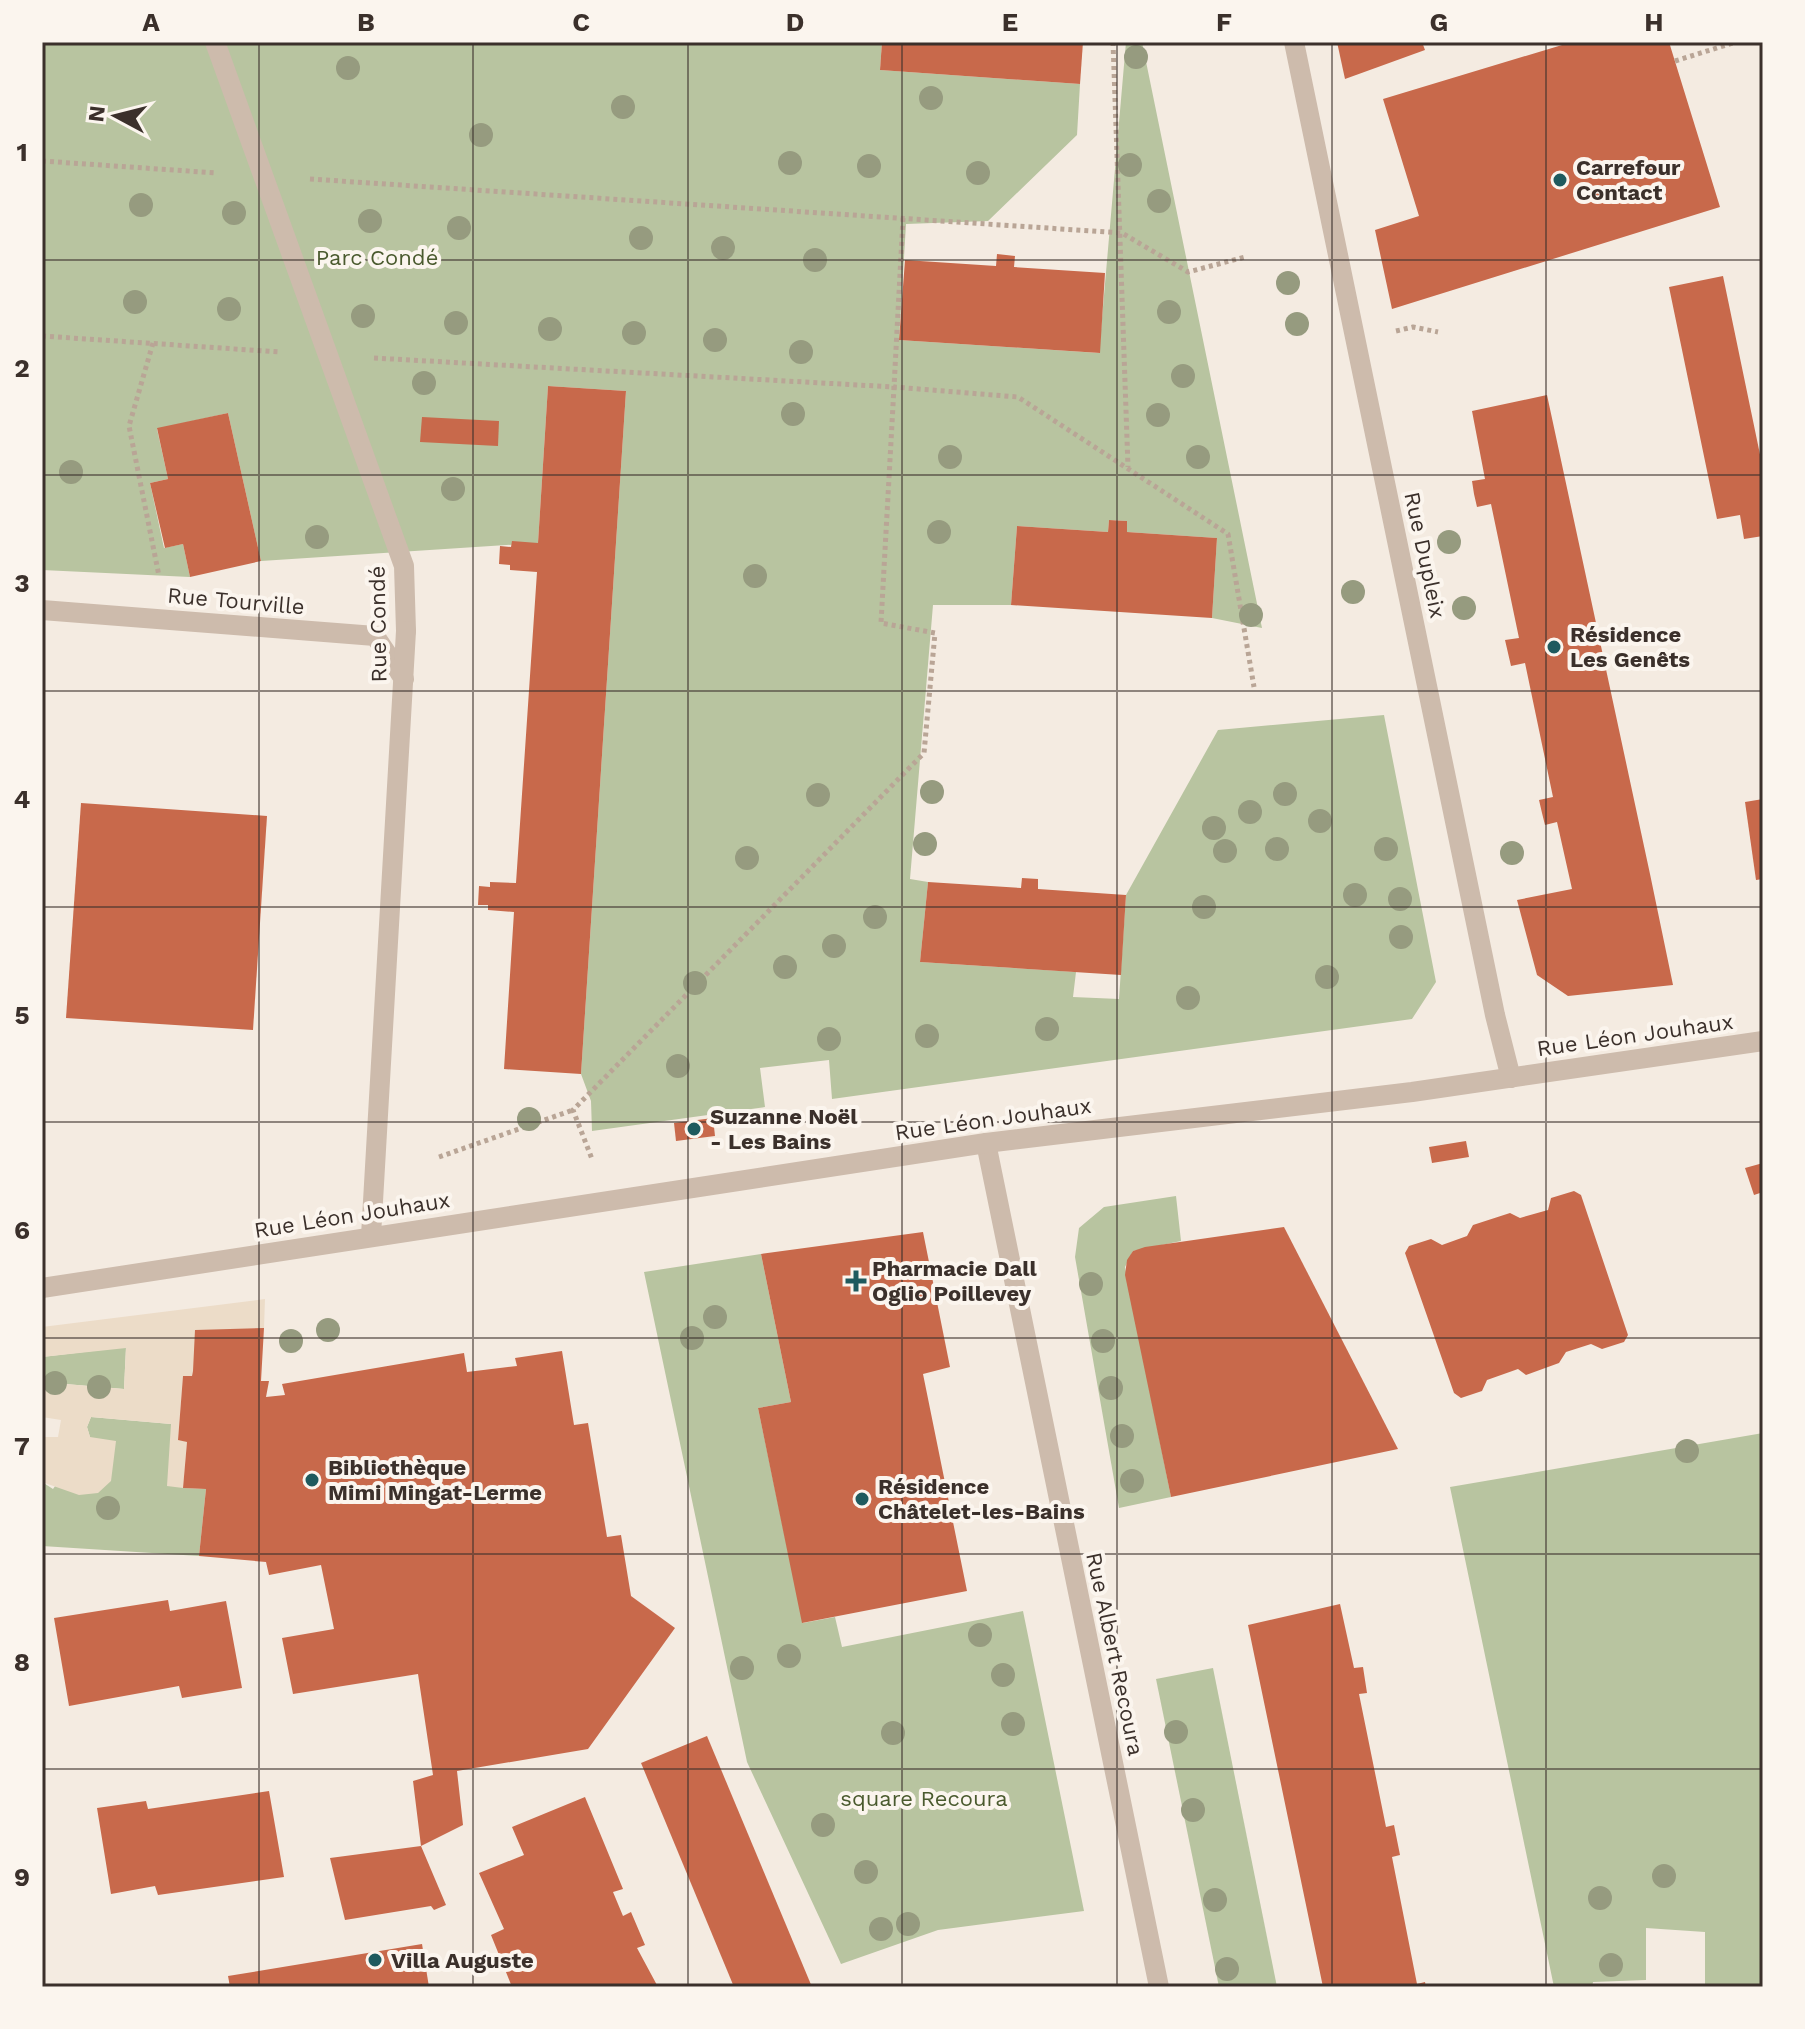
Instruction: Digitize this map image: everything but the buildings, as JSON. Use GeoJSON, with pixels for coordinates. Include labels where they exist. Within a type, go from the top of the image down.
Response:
{"type":"FeatureCollection","features":[{"type":"Feature","properties":{"kind":"street","name":"Rue Condé"},"geometry":{"type":"LineString","coordinates":[[215,42],[404,566],[404,679],[371,1236]]}},
{"type":"Feature","properties":{"kind":"street","name":"Rue Dupleix"},"geometry":{"type":"LineString","coordinates":[[1294,42],[1495,1015],[1511,1078]]}},
{"type":"Feature","properties":{"kind":"street","name":"Rue Tourville"},"geometry":{"type":"LineString","coordinates":[[42,610],[375,636],[404,679]]}},
{"type":"Feature","properties":{"kind":"street","name":"Rue Léon Jouhaux"},"geometry":{"type":"LineString","coordinates":[[42,1288],[986,1143],[1511,1078],[1763,1041]]}},
{"type":"Feature","properties":{"kind":"street","name":"Rue Albert Recoura"},"geometry":{"type":"LineString","coordinates":[[986,1143],[1159,1987]]}},
{"type":"Feature","properties":{"kind":"path"},"geometry":{"type":"LineString","coordinates":[[1113,42],[1128,468]]}},
{"type":"Feature","properties":{"kind":"path"},"geometry":{"type":"LineString","coordinates":[[1675,61],[1736,42]]}},
{"type":"Feature","properties":{"kind":"path"},"geometry":{"type":"LineString","coordinates":[[42,161],[1122,233],[1188,272],[1245,257]]}},
{"type":"Feature","properties":{"kind":"path"},"geometry":{"type":"LineString","coordinates":[[439,1157],[573,1110],[924,753],[935,633],[881,623],[903,218]]}},
{"type":"Feature","properties":{"kind":"path"},"geometry":{"type":"LineString","coordinates":[[42,336],[1018,397],[1228,534],[1254,687]]}},
{"type":"Feature","properties":{"kind":"path"},"geometry":{"type":"LineString","coordinates":[[153,343],[129,426],[168,620]]}},
{"type":"Feature","properties":{"kind":"path"},"geometry":{"type":"LineString","coordinates":[[573,1110],[608,1201]]}},
{"type":"Feature","properties":{"kind":"green space","name":"Parc Condé"},"geometry":{"type":"Polygon","coordinates":[[[42,42],[882,42],[880,70],[1080,84],[1077,135],[988,221],[906,224],[899,340],[1099,353],[1126,42],[1142,42],[1262,628],[1212,618],[1217,538],[1127,532],[1127,521],[1109,520],[1108,532],[1017,526],[1011,605],[933,605],[910,879],[928,882],[920,962],[1076,972],[1073,997],[1119,999],[1126,895],[1218,730],[1384,715],[1436,982],[1412,1019],[832,1099],[829,1060],[760,1068],[765,1107],[592,1131],[591,1101],[581,1074],[626,391],[548,386],[538,543],[261,561],[228,413],[157,429],[168,479],[150,483],[164,548],[183,544],[190,577],[42,570],[42,42]]]}},
{"type":"Feature","properties":{"kind":"green space"},"geometry":{"type":"Polygon","coordinates":[[[1176,1196],[1181,1241],[1133,1251],[1125,1267],[1171,1497],[1119,1508],[1075,1257],[1079,1228],[1104,1207],[1176,1196]]]}},
{"type":"Feature","properties":{"kind":"green space","name":"square Recoura"},"geometry":{"type":"Polygon","coordinates":[[[761,1254],[791,1402],[758,1408],[803,1623],[835,1617],[842,1647],[1023,1611],[1084,1911],[938,1930],[841,1964],[747,1762],[644,1272],[761,1254]]]}},
{"type":"Feature","properties":{"kind":"green space"},"geometry":{"type":"Polygon","coordinates":[[[126,1347],[124,1389],[42,1382],[42,1357],[126,1347]]]}},
{"type":"Feature","properties":{"kind":"green space"},"geometry":{"type":"Polygon","coordinates":[[[91,1417],[171,1424],[183,1488],[206,1489],[199,1556],[42,1546],[42,1482],[53,1489],[90,1437],[87,1427],[91,1417]]]}},
{"type":"Feature","properties":{"kind":"green space"},"geometry":{"type":"Polygon","coordinates":[[[1763,1433],[1763,1987],[1705,1987],[1705,1932],[1646,1928],[1646,1980],[1593,1982],[1592,1987],[1554,1987],[1450,1487],[1763,1433]]]}},
{"type":"Feature","properties":{"kind":"green space"},"geometry":{"type":"Polygon","coordinates":[[[1213,1668],[1277,1987],[1219,1987],[1156,1679],[1213,1668]]]}},
{"type":"Feature","properties":{"kind":"shaded area"},"geometry":{"type":"Polygon","coordinates":[[[265,1299],[264,1328],[193,1371],[192,1376],[183,1376],[178,1439],[187,1442],[183,1488],[167,1486],[171,1424],[91,1417],[87,1427],[90,1437],[116,1441],[111,1481],[98,1493],[79,1495],[42,1482],[42,1437],[58,1437],[61,1420],[42,1417],[42,1382],[124,1389],[126,1348],[42,1357],[42,1327],[265,1299]]]}},
{"type":"Feature","properties":{"kind":"place","name":"Carrefour Contact"},"geometry":{"type":"Point","coordinates":[1560,180]}},
{"type":"Feature","properties":{"kind":"place","name":"Résidence Les Genêts"},"geometry":{"type":"Point","coordinates":[1554,647]}},
{"type":"Feature","properties":{"kind":"place","name":"Suzanne Noël - Les Bains"},"geometry":{"type":"Point","coordinates":[694,1129]}},
{"type":"Feature","properties":{"kind":"place","name":"Pharmacie Dall Oglio Poillevey"},"geometry":{"type":"Point","coordinates":[856,1281]}},
{"type":"Feature","properties":{"kind":"place","name":"Bibliothèque Mimi Mingat-Lerme"},"geometry":{"type":"Point","coordinates":[312,1480]}},
{"type":"Feature","properties":{"kind":"place","name":"Résidence Châtelet-les-Bains"},"geometry":{"type":"Point","coordinates":[862,1499]}},
{"type":"Feature","properties":{"kind":"place","name":"Villa Auguste"},"geometry":{"type":"Point","coordinates":[375,1960]}}]}
